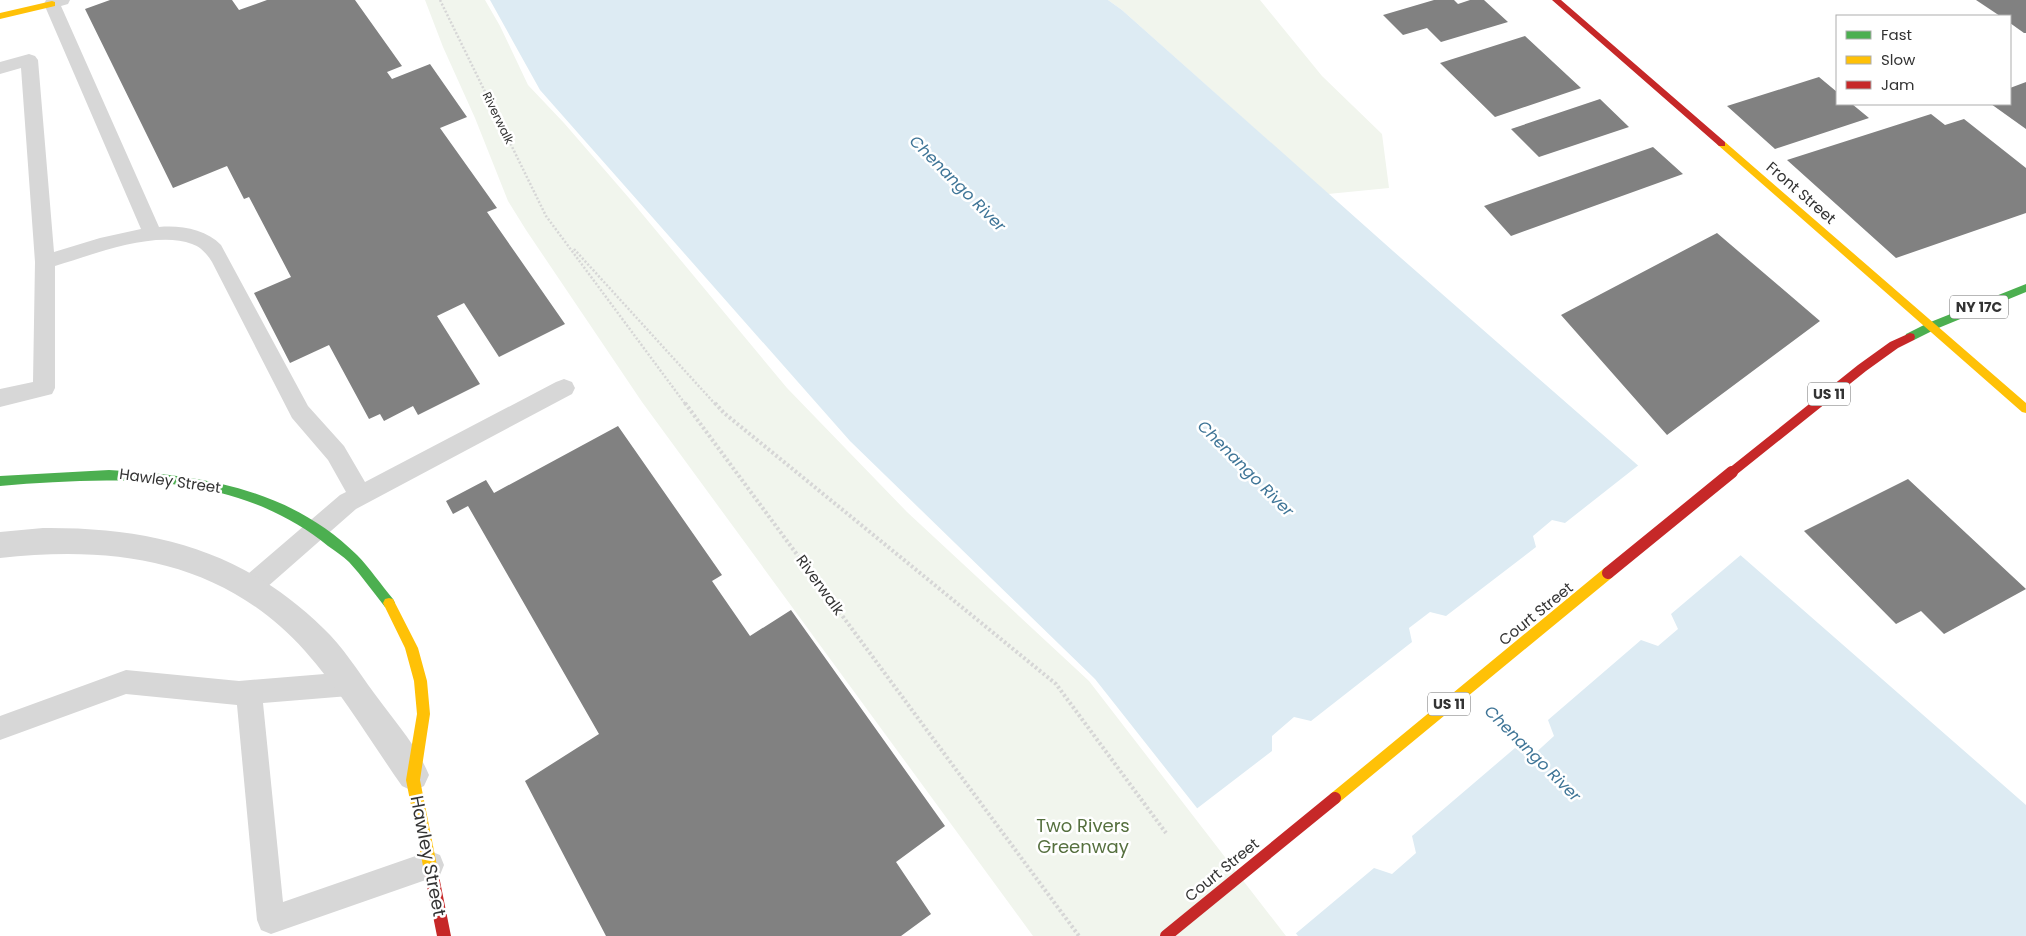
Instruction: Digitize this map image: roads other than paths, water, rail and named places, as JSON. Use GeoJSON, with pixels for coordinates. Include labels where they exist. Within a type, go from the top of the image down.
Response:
{"type":"FeatureCollection","features":[{"type":"Feature","properties":{"kind":"street","name":"Front Street"},"geometry":{"type":"LineString","coordinates":[[1556,0],[2026,409]]}},
{"type":"Feature","properties":{"kind":"street"},"geometry":{"type":"LineString","coordinates":[[0,16],[57,2]]}},
{"type":"Feature","properties":{"kind":"street","name":"NY 17C"},"geometry":{"type":"LineString","coordinates":[[1932,326],[2026,288]]}},
{"type":"Feature","properties":{"kind":"street","name":"Court Street"},"geometry":{"type":"LineString","coordinates":[[1166,936],[1732,472],[1878,355],[1932,326]]}},
{"type":"Feature","properties":{"kind":"street","name":"Hawley Street"},"geometry":{"type":"LineString","coordinates":[[0,481],[87,473],[147,475],[220,487],[282,506],[317,527],[364,569],[392,607],[408,638],[415,656],[422,685],[421,740],[413,775],[444,936]]}},
{"type":"Feature","properties":{"kind":"street","name":"Hawley Street"},"geometry":{"type":"LineString","coordinates":[[0,545],[65,539],[139,546],[195,561],[250,587],[299,624],[314,638],[413,775]]}},
{"type":"Feature","properties":{"kind":"lane"},"geometry":{"type":"LineString","coordinates":[[57,2],[153,234]]}},
{"type":"Feature","properties":{"kind":"lane"},"geometry":{"type":"LineString","coordinates":[[0,68],[29,60],[44,262],[44,388],[0,398]]}},
{"type":"Feature","properties":{"kind":"lane"},"geometry":{"type":"LineString","coordinates":[[44,262],[123,240],[153,234],[194,236],[211,246],[300,412],[336,453],[360,495]]}},
{"type":"Feature","properties":{"kind":"lane"},"geometry":{"type":"LineString","coordinates":[[250,587],[348,502],[564,388]]}},
{"type":"Feature","properties":{"kind":"lane"},"geometry":{"type":"LineString","coordinates":[[0,728],[126,682],[249,693],[349,684]]}},
{"type":"Feature","properties":{"kind":"lane"},"geometry":{"type":"LineString","coordinates":[[249,693],[271,920],[430,865]]}},
{"type":"Feature","properties":{"kind":"water","name":"Chenango River"},"geometry":{"type":"Polygon","coordinates":[[[490,0],[1108,0],[1122,10],[1393,251],[2026,805],[2026,936],[1298,936],[1095,679],[850,441],[540,90],[490,0]]]}},
{"type":"Feature","properties":{"kind":"park label","name":"Two Rivers Greenway"},"geometry":{"type":"Point","coordinates":[1083,836]}}]}
